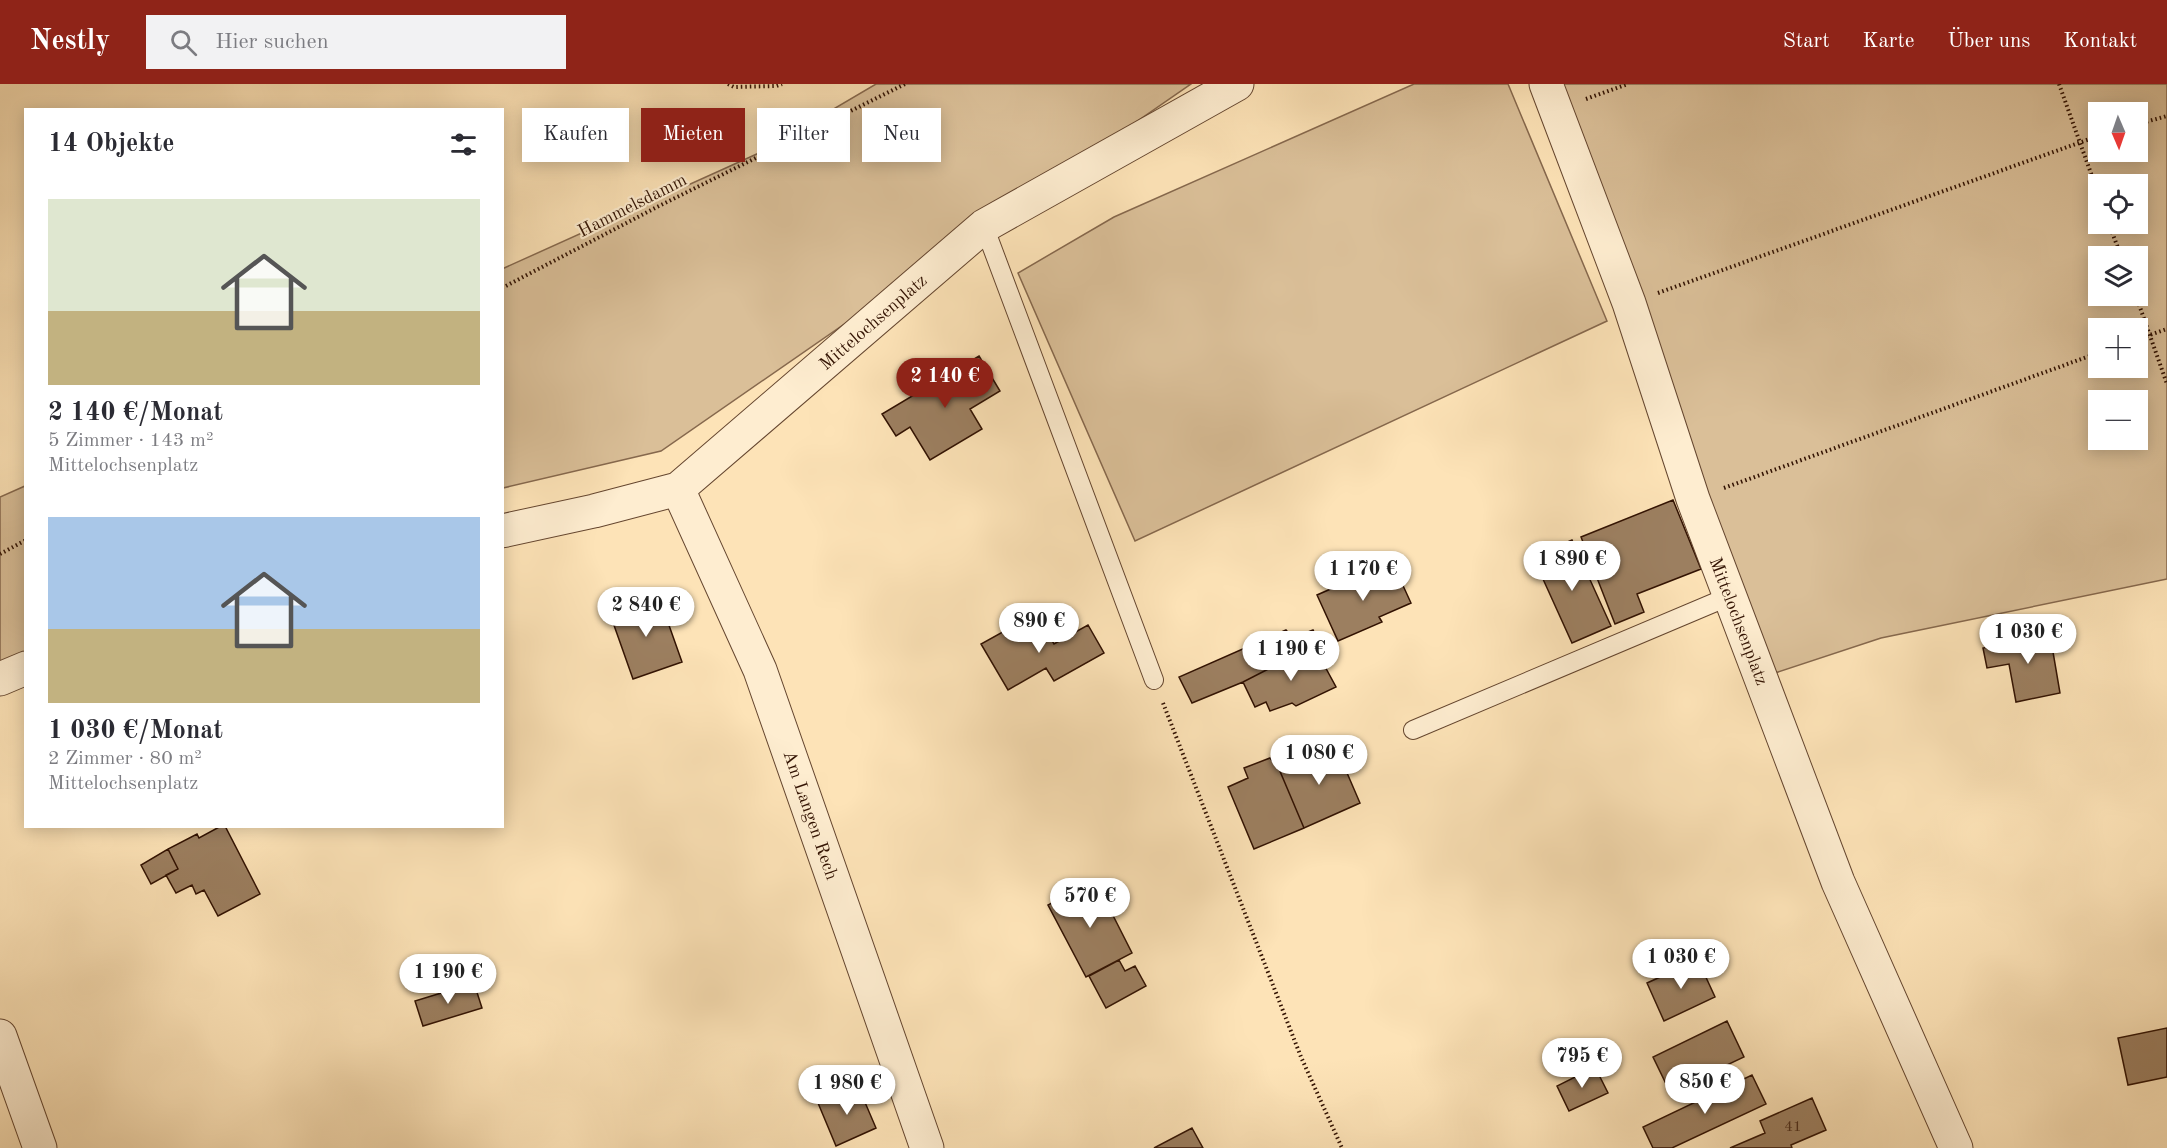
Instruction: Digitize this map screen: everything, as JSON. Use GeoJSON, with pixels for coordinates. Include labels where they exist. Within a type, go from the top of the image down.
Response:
{"type":"FeatureCollection","features":[{"type":"Feature","properties":{"kind":"street","name":"Mittelochsenplatz"},"geometry":{"type":"LineString","coordinates":[[504,531],[594,511],[678,489],[984,226],[1237,84]]}},
{"type":"Feature","properties":{"kind":"street","name":"Mittelochsenplatz"},"geometry":{"type":"LineString","coordinates":[[1551,97],[1629,303],[1693,499],[1838,882],[1956,1148]]}},
{"type":"Feature","properties":{"kind":"street","name":"Am Langen Rech"},"geometry":{"type":"LineString","coordinates":[[678,489],[760,670],[927,1148]]}},
{"type":"Feature","properties":{"kind":"street"},"geometry":{"type":"LineString","coordinates":[[0,679],[24,669]]}},
{"type":"Feature","properties":{"kind":"street"},"geometry":{"type":"LineString","coordinates":[[0,1035],[40,1148]]}},
{"type":"Feature","properties":{"kind":"lane"},"geometry":{"type":"LineString","coordinates":[[984,226],[1154,680]]}},
{"type":"Feature","properties":{"kind":"lane"},"geometry":{"type":"LineString","coordinates":[[1413,730],[1730,596]]}},
{"type":"Feature","properties":{"kind":"path"},"geometry":{"type":"LineString","coordinates":[[728,84],[734,87],[782,84]]}},
{"type":"Feature","properties":{"kind":"path","name":"Hammelsdamm"},"geometry":{"type":"LineString","coordinates":[[504,287],[657,207],[905,84]]}},
{"type":"Feature","properties":{"kind":"path"},"geometry":{"type":"LineString","coordinates":[[1551,97],[1628,84]]}},
{"type":"Feature","properties":{"kind":"path"},"geometry":{"type":"LineString","coordinates":[[2059,84],[2091,174]]}},
{"type":"Feature","properties":{"kind":"path"},"geometry":{"type":"LineString","coordinates":[[2148,121],[2167,116]]}},
{"type":"Feature","properties":{"kind":"path"},"geometry":{"type":"LineString","coordinates":[[1629,303],[2088,139]]}},
{"type":"Feature","properties":{"kind":"path"},"geometry":{"type":"LineString","coordinates":[[2140,306],[2167,384]]}},
{"type":"Feature","properties":{"kind":"path"},"geometry":{"type":"LineString","coordinates":[[2150,334],[2167,329]]}},
{"type":"Feature","properties":{"kind":"path"},"geometry":{"type":"LineString","coordinates":[[1693,499],[2088,357]]}},
{"type":"Feature","properties":{"kind":"path"},"geometry":{"type":"LineString","coordinates":[[0,554],[24,541]]}},
{"type":"Feature","properties":{"kind":"path"},"geometry":{"type":"LineString","coordinates":[[1154,680],[1301,1058],[1342,1148]]}},
{"type":"Feature","properties":{"kind":"shaded area"},"geometry":{"type":"Polygon","coordinates":[[[876,84],[1191,84],[661,451],[504,488],[504,268],[739,162],[745,162],[745,159],[757,154],[757,162],[850,162],[850,108],[835,108],[876,84]]]}},
{"type":"Feature","properties":{"kind":"shaded area"},"geometry":{"type":"Polygon","coordinates":[[[1414,84],[1508,84],[1607,321],[1135,541],[1018,273],[1114,217],[1414,84]]]}},
{"type":"Feature","properties":{"kind":"shaded area"},"geometry":{"type":"Polygon","coordinates":[[[1557,84],[2167,84],[2167,579],[1881,638],[1769,675],[1557,84]]]}},
{"type":"Feature","properties":{"kind":"shaded area"},"geometry":{"type":"Polygon","coordinates":[[[24,486],[24,659],[0,671],[0,497],[24,486]]]}},
{"type":"Feature","properties":{"kind":"building"},"geometry":{"type":"Polygon","coordinates":[[[979,356],[1000,391],[970,409],[982,429],[930,460],[910,427],[896,436],[882,414],[979,356]]]}},
{"type":"Feature","properties":{"kind":"building"},"geometry":{"type":"Polygon","coordinates":[[[1673,500],[1701,569],[1637,594],[1644,612],[1615,624],[1581,537],[1673,500]]]}},
{"type":"Feature","properties":{"kind":"building"},"geometry":{"type":"Polygon","coordinates":[[[1572,540],[1611,626],[1572,643],[1533,557],[1572,540]]]}},
{"type":"Feature","properties":{"kind":"building"},"geometry":{"type":"Polygon","coordinates":[[[1394,566],[1411,603],[1379,617],[1382,622],[1338,641],[1317,595],[1358,577],[1362,581],[1394,566]]]}},
{"type":"Feature","properties":{"kind":"building"},"geometry":{"type":"Polygon","coordinates":[[[659,597],[682,662],[633,679],[610,614],[659,597]]]}},
{"type":"Feature","properties":{"kind":"building"},"geometry":{"type":"Polygon","coordinates":[[[1017,624],[1023,636],[1043,625],[1054,644],[1088,625],[1104,653],[1054,681],[1046,668],[1008,690],[981,644],[1017,624]]]}},
{"type":"Feature","properties":{"kind":"building"},"geometry":{"type":"Polygon","coordinates":[[[2052,628],[2056,652],[2053,652],[2060,693],[2016,702],[2009,664],[1987,668],[1983,648],[2030,639],[2029,632],[2052,628]]]}},
{"type":"Feature","properties":{"kind":"building"},"geometry":{"type":"Polygon","coordinates":[[[1286,630],[1293,638],[1313,630],[1322,647],[1282,662],[1243,682],[1192,703],[1179,677],[1286,630]]]}},
{"type":"Feature","properties":{"kind":"building"},"geometry":{"type":"Polygon","coordinates":[[[1316,650],[1336,687],[1296,706],[1292,703],[1270,711],[1266,702],[1255,707],[1243,682],[1282,662],[1316,650]]]}},
{"type":"Feature","properties":{"kind":"building"},"geometry":{"type":"Polygon","coordinates":[[[1335,745],[1360,803],[1304,828],[1279,769],[1335,745]]]}},
{"type":"Feature","properties":{"kind":"building"},"geometry":{"type":"Polygon","coordinates":[[[1270,758],[1279,769],[1304,828],[1254,849],[1228,787],[1248,778],[1244,768],[1270,758]]]}},
{"type":"Feature","properties":{"kind":"building"},"geometry":{"type":"Polygon","coordinates":[[[217,828],[226,828],[260,894],[218,916],[204,890],[196,894],[192,885],[176,893],[166,875],[178,869],[168,849],[197,834],[199,838],[217,828]]]}},
{"type":"Feature","properties":{"kind":"building"},"geometry":{"type":"Polygon","coordinates":[[[168,849],[178,869],[151,884],[141,865],[168,849]]]}},
{"type":"Feature","properties":{"kind":"building"},"geometry":{"type":"Polygon","coordinates":[[[1095,880],[1132,953],[1086,977],[1048,905],[1095,880]]]}},
{"type":"Feature","properties":{"kind":"building"},"geometry":{"type":"Polygon","coordinates":[[[1119,960],[1125,971],[1135,966],[1146,986],[1106,1008],[1089,976],[1119,960]]]}},
{"type":"Feature","properties":{"kind":"building"},"geometry":{"type":"Polygon","coordinates":[[[1698,960],[1715,997],[1664,1021],[1647,983],[1698,960]]]}},
{"type":"Feature","properties":{"kind":"building"},"geometry":{"type":"Polygon","coordinates":[[[474,983],[482,1008],[423,1026],[415,1001],[474,983]]]}},
{"type":"Feature","properties":{"kind":"building"},"geometry":{"type":"Polygon","coordinates":[[[1727,1021],[1744,1057],[1670,1092],[1653,1057],[1727,1021]]]}},
{"type":"Feature","properties":{"kind":"building"},"geometry":{"type":"Polygon","coordinates":[[[2167,1028],[2167,1077],[2128,1085],[2118,1038],[2167,1028]]]}},
{"type":"Feature","properties":{"kind":"building"},"geometry":{"type":"Polygon","coordinates":[[[1595,1067],[1608,1093],[1569,1111],[1557,1086],[1595,1067]]]}},
{"type":"Feature","properties":{"kind":"building"},"geometry":{"type":"Polygon","coordinates":[[[1752,1075],[1766,1104],[1672,1148],[1653,1148],[1643,1127],[1752,1075]]]}},
{"type":"Feature","properties":{"kind":"building"},"geometry":{"type":"Polygon","coordinates":[[[858,1086],[876,1128],[836,1146],[818,1103],[858,1086]]]}},
{"type":"Feature","properties":{"kind":"building"},"geometry":{"type":"Polygon","coordinates":[[[1812,1098],[1826,1130],[1791,1145],[1792,1148],[1730,1148],[1765,1133],[1760,1121],[1812,1098]]]}},
{"type":"Feature","properties":{"kind":"building"},"geometry":{"type":"Polygon","coordinates":[[[1192,1128],[1203,1148],[1154,1148],[1192,1128]]]}}]}
